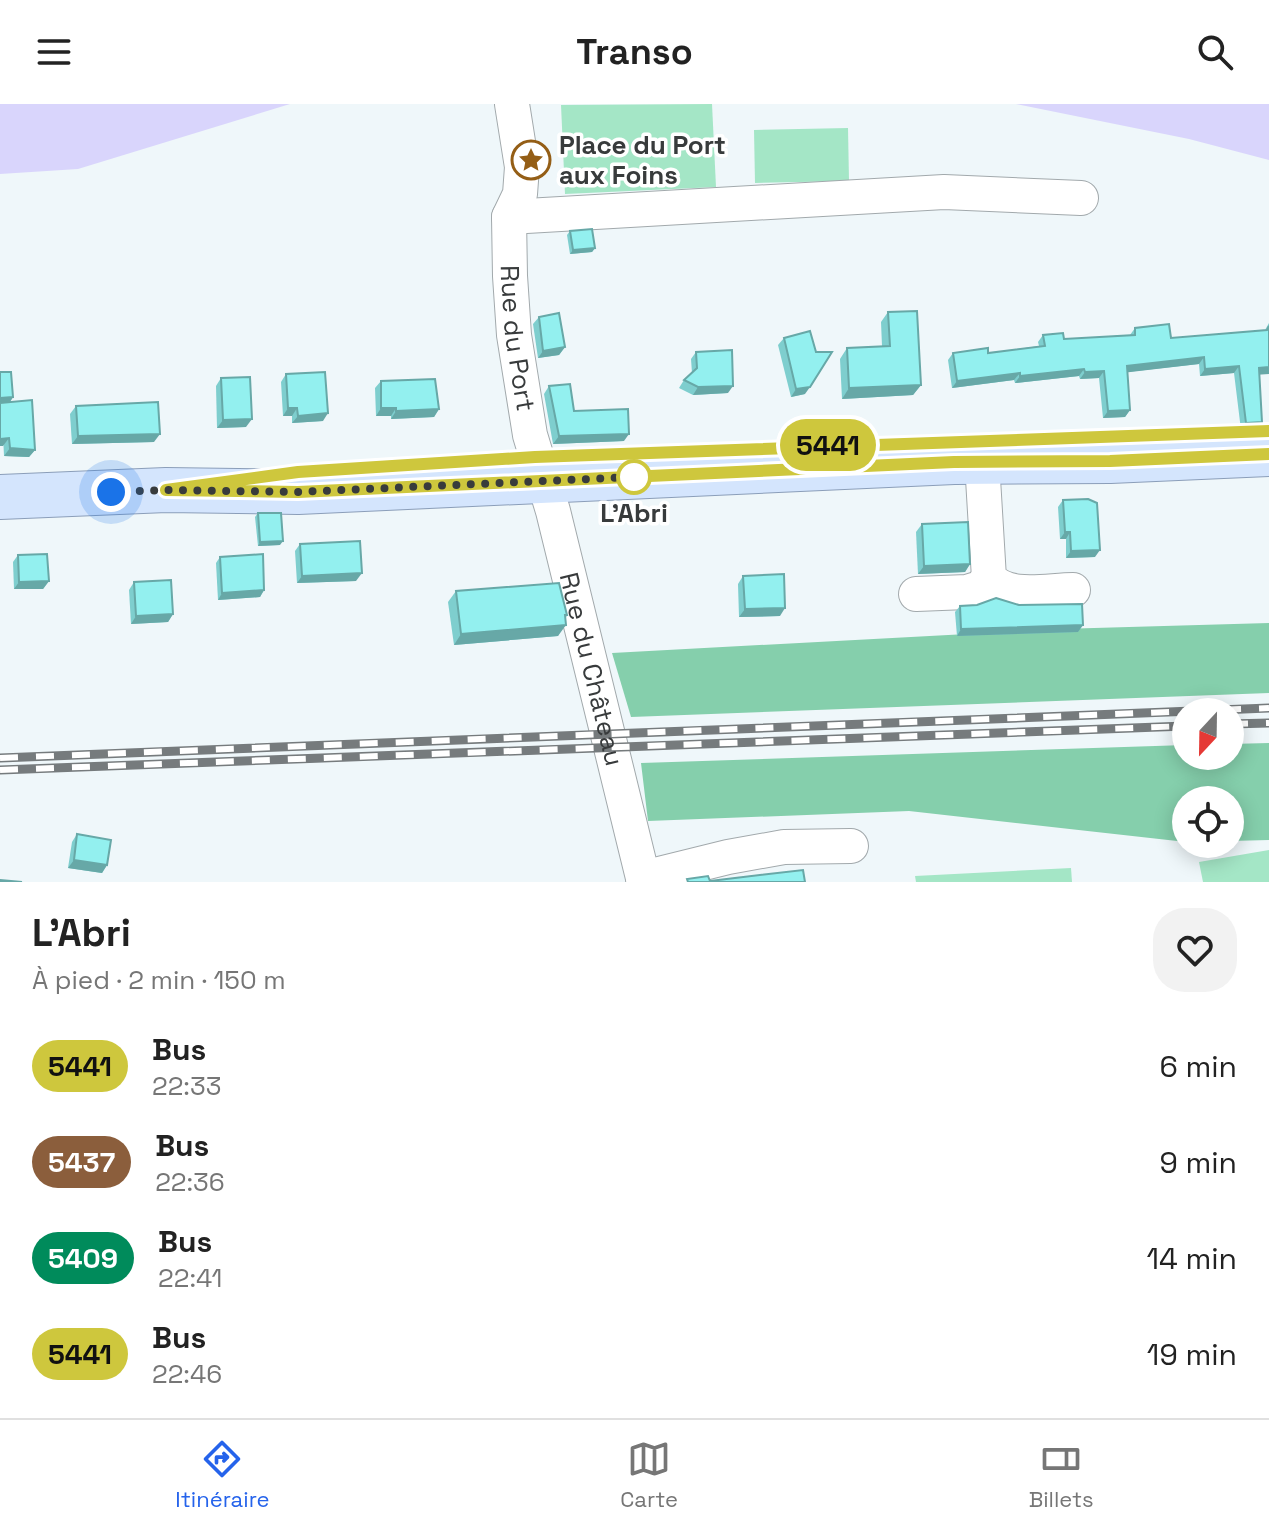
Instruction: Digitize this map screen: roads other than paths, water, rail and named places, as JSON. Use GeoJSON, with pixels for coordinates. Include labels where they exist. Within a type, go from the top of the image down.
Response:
{"type":"FeatureCollection","features":[{"type":"Feature","properties":{"kind":"main road"},"geometry":{"type":"LineString","coordinates":[[539,469],[1269,431]]}},
{"type":"Feature","properties":{"kind":"main road"},"geometry":{"type":"LineString","coordinates":[[0,497],[166,490],[298,472],[1110,461],[1269,454]]}},
{"type":"Feature","properties":{"kind":"street"},"geometry":{"type":"LineString","coordinates":[[512,104],[522,167],[520,194],[509,217],[944,192],[1081,198]]}},
{"type":"Feature","properties":{"kind":"street","name":"Rue du Port"},"geometry":{"type":"LineString","coordinates":[[509,217],[514,335],[539,469]]}},
{"type":"Feature","properties":{"kind":"street"},"geometry":{"type":"LineString","coordinates":[[982,462],[989,578],[998,587],[1011,592],[1073,590]]}},
{"type":"Feature","properties":{"kind":"street","name":"Rue du Château"},"geometry":{"type":"LineString","coordinates":[[539,469],[553,511],[644,880]]}},
{"type":"Feature","properties":{"kind":"street"},"geometry":{"type":"LineString","coordinates":[[916,594],[967,592],[980,588],[989,578]]}},
{"type":"Feature","properties":{"kind":"street"},"geometry":{"type":"LineString","coordinates":[[644,880],[728,857],[784,847],[851,846]]}},
{"type":"Feature","properties":{"kind":"railway"},"geometry":{"type":"LineString","coordinates":[[0,758],[1269,708]]}},
{"type":"Feature","properties":{"kind":"railway"},"geometry":{"type":"LineString","coordinates":[[1244,724],[1269,723]]}},
{"type":"Feature","properties":{"kind":"railway"},"geometry":{"type":"LineString","coordinates":[[0,770],[1172,727]]}},
{"type":"Feature","properties":{"kind":"place","name":"Place du Port aux Foins"},"geometry":{"type":"Point","coordinates":[531,160]}},
{"type":"Feature","properties":{"kind":"place","name":"L'Abri"},"geometry":{"type":"Point","coordinates":[634,477]}}]}
